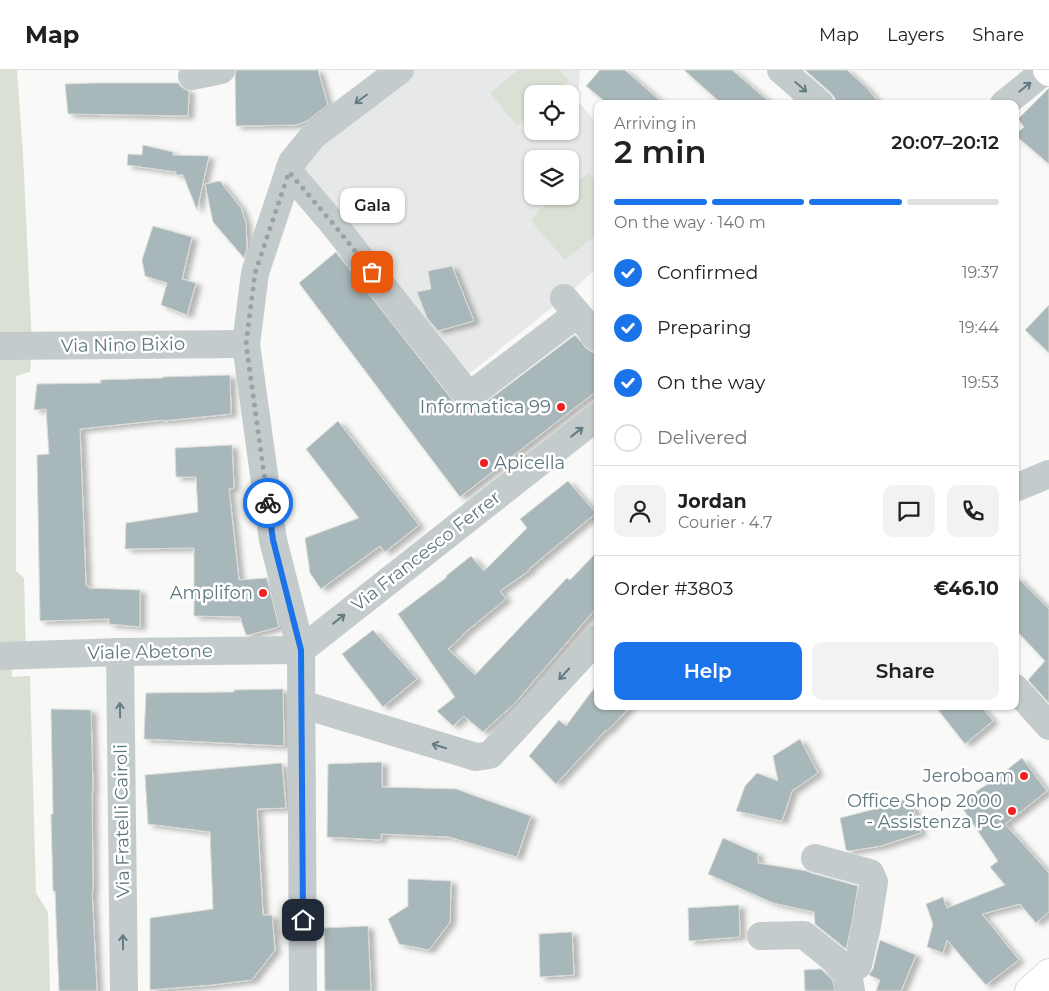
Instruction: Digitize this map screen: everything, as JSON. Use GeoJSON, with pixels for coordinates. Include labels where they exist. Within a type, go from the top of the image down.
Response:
{"type":"FeatureCollection","features":[{"type":"Feature","properties":{"kind":"main road"},"geometry":{"type":"LineString","coordinates":[[1029,991],[1049,972]]}},
{"type":"Feature","properties":{"kind":"street"},"geometry":{"type":"LineString","coordinates":[[192,76],[221,70]]}},
{"type":"Feature","properties":{"kind":"street"},"geometry":{"type":"LineString","coordinates":[[303,991],[301,650],[273,540],[246,344],[255,273],[292,162],[314,135],[400,70]]}},
{"type":"Feature","properties":{"kind":"street"},"geometry":{"type":"LineString","coordinates":[[781,70],[815,100]]}},
{"type":"Feature","properties":{"kind":"street"},"geometry":{"type":"LineString","coordinates":[[1009,100],[1047,71]]}},
{"type":"Feature","properties":{"kind":"street"},"geometry":{"type":"LineString","coordinates":[[289,172],[335,226],[469,396],[571,306],[594,333]]}},
{"type":"Feature","properties":{"kind":"street","name":"Via Nino Bixio"},"geometry":{"type":"LineString","coordinates":[[0,346],[246,344]]}},
{"type":"Feature","properties":{"kind":"street","name":"Via Francesco Ferrer"},"geometry":{"type":"LineString","coordinates":[[301,650],[594,419]]}},
{"type":"Feature","properties":{"kind":"street"},"geometry":{"type":"LineString","coordinates":[[1019,486],[1049,474]]}},
{"type":"Feature","properties":{"kind":"street"},"geometry":{"type":"LineString","coordinates":[[301,704],[476,758],[490,754],[594,642]]}},
{"type":"Feature","properties":{"kind":"street","name":"Viale Abetone"},"geometry":{"type":"LineString","coordinates":[[0,656],[120,652],[301,650]]}},
{"type":"Feature","properties":{"kind":"street","name":"Via Fratelli Cairoli"},"geometry":{"type":"LineString","coordinates":[[120,652],[124,991]]}},
{"type":"Feature","properties":{"kind":"street"},"geometry":{"type":"LineString","coordinates":[[1019,692],[1049,726]]}},
{"type":"Feature","properties":{"kind":"street"},"geometry":{"type":"LineString","coordinates":[[815,858],[870,873],[874,882],[858,965],[850,982]]}},
{"type":"Feature","properties":{"kind":"street"},"geometry":{"type":"LineString","coordinates":[[761,936],[804,935],[835,960],[850,982]]}},
{"type":"Feature","properties":{"kind":"shaded area"},"geometry":{"type":"Polygon","coordinates":[[[0,70],[17,70],[32,346],[30,372],[16,376],[16,571],[24,578],[26,655],[11,656],[12,677],[30,676],[36,893],[48,912],[50,991],[0,991],[0,70]]]}},
{"type":"Feature","properties":{"kind":"shaded area"},"geometry":{"type":"Polygon","coordinates":[[[400,70],[580,70],[579,86],[524,85],[524,140],[579,140],[579,102],[594,120],[594,271],[564,298],[465,377],[292,162],[400,70]]]}},
{"type":"Feature","properties":{"kind":"shaded area"},"geometry":{"type":"Polygon","coordinates":[[[518,70],[560,70],[569,81],[565,85],[524,85],[524,119],[517,126],[490,93],[518,70]]]}},
{"type":"Feature","properties":{"kind":"shaded area"},"geometry":{"type":"Polygon","coordinates":[[[589,173],[594,179],[594,236],[565,260],[531,221],[539,210],[546,205],[579,205],[579,180],[589,173]]]}},
{"type":"Feature","properties":{"kind":"building"},"geometry":{"type":"Polygon","coordinates":[[[236,70],[318,70],[328,105],[307,121],[296,125],[236,126],[236,70]]]}},
{"type":"Feature","properties":{"kind":"building"},"geometry":{"type":"Polygon","coordinates":[[[600,70],[625,70],[659,100],[603,100],[586,86],[600,70]]]}},
{"type":"Feature","properties":{"kind":"building"},"geometry":{"type":"Polygon","coordinates":[[[684,70],[732,70],[767,100],[718,100],[684,70]]]}},
{"type":"Feature","properties":{"kind":"building"},"geometry":{"type":"Polygon","coordinates":[[[805,70],[847,70],[867,88],[877,100],[835,100],[830,92],[805,70]]]}},
{"type":"Feature","properties":{"kind":"building"},"geometry":{"type":"Polygon","coordinates":[[[178,83],[189,91],[188,116],[68,114],[65,84],[178,83]]]}},
{"type":"Feature","properties":{"kind":"building"},"geometry":{"type":"Polygon","coordinates":[[[1049,88],[1049,164],[1019,138],[1019,131],[1024,127],[1019,118],[1049,88]]]}},
{"type":"Feature","properties":{"kind":"building"},"geometry":{"type":"Polygon","coordinates":[[[143,145],[173,152],[173,155],[209,156],[197,210],[183,175],[176,175],[176,172],[127,165],[128,154],[142,155],[143,145]]]}},
{"type":"Feature","properties":{"kind":"building"},"geometry":{"type":"Polygon","coordinates":[[[220,181],[241,208],[246,223],[247,249],[244,258],[213,222],[205,184],[220,181]]]}},
{"type":"Feature","properties":{"kind":"building"},"geometry":{"type":"Polygon","coordinates":[[[153,226],[192,237],[182,279],[196,283],[187,315],[161,305],[167,283],[145,276],[142,260],[153,226]]]}},
{"type":"Feature","properties":{"kind":"building"},"geometry":{"type":"Polygon","coordinates":[[[336,252],[457,406],[468,414],[575,335],[586,348],[594,352],[594,393],[460,497],[299,283],[336,252]]]}},
{"type":"Feature","properties":{"kind":"building"},"geometry":{"type":"Polygon","coordinates":[[[452,266],[474,321],[438,331],[427,318],[417,292],[431,289],[428,271],[452,266]]]}},
{"type":"Feature","properties":{"kind":"building"},"geometry":{"type":"Polygon","coordinates":[[[1049,305],[1049,353],[1025,330],[1049,305]]]}},
{"type":"Feature","properties":{"kind":"building"},"geometry":{"type":"Polygon","coordinates":[[[230,375],[231,414],[80,429],[86,586],[89,586],[89,588],[140,590],[140,627],[109,624],[109,619],[40,621],[37,455],[49,454],[46,409],[34,410],[37,384],[101,383],[100,380],[230,375]]]}},
{"type":"Feature","properties":{"kind":"building"},"geometry":{"type":"Polygon","coordinates":[[[338,421],[419,525],[385,552],[380,546],[321,589],[310,573],[305,538],[359,518],[306,449],[338,421]]]}},
{"type":"Feature","properties":{"kind":"building"},"geometry":{"type":"Polygon","coordinates":[[[232,445],[234,488],[229,489],[239,580],[267,578],[279,627],[249,635],[246,635],[240,617],[194,616],[194,548],[125,549],[126,523],[198,512],[196,477],[176,477],[175,448],[232,445]]]}},
{"type":"Feature","properties":{"kind":"building"},"geometry":{"type":"Polygon","coordinates":[[[568,481],[594,511],[594,515],[530,570],[500,591],[506,599],[448,649],[475,675],[567,578],[570,580],[594,555],[594,611],[515,703],[483,732],[464,716],[453,726],[437,711],[455,697],[398,614],[447,577],[471,556],[484,571],[527,528],[520,519],[568,481]]]}},
{"type":"Feature","properties":{"kind":"building"},"geometry":{"type":"Polygon","coordinates":[[[1019,579],[1049,609],[1049,703],[1028,680],[1045,661],[1019,633],[1019,579]]]}},
{"type":"Feature","properties":{"kind":"building"},"geometry":{"type":"Polygon","coordinates":[[[373,630],[417,679],[383,707],[342,654],[373,630]]]}},
{"type":"Feature","properties":{"kind":"building"},"geometry":{"type":"Polygon","coordinates":[[[594,688],[594,710],[627,710],[556,784],[529,756],[559,720],[566,726],[594,688]]]}},
{"type":"Feature","properties":{"kind":"building"},"geometry":{"type":"Polygon","coordinates":[[[283,689],[284,746],[144,739],[146,693],[234,692],[234,690],[283,689]]]}},
{"type":"Feature","properties":{"kind":"building"},"geometry":{"type":"Polygon","coordinates":[[[51,709],[91,710],[93,791],[92,890],[97,991],[59,991],[55,891],[53,891],[51,709]]]}},
{"type":"Feature","properties":{"kind":"building"},"geometry":{"type":"Polygon","coordinates":[[[938,710],[984,710],[993,721],[965,744],[938,710]]]}},
{"type":"Feature","properties":{"kind":"building"},"geometry":{"type":"Polygon","coordinates":[[[800,739],[818,773],[792,791],[782,821],[736,811],[745,786],[757,773],[778,781],[773,756],[800,739]]]}},
{"type":"Feature","properties":{"kind":"building"},"geometry":{"type":"Polygon","coordinates":[[[1022,758],[1047,791],[1005,824],[1049,873],[1049,912],[1036,923],[1020,904],[982,914],[1019,960],[986,985],[947,940],[943,953],[927,947],[933,924],[926,904],[943,897],[947,908],[1005,885],[990,867],[998,861],[959,803],[1022,758]]]}},
{"type":"Feature","properties":{"kind":"building"},"geometry":{"type":"Polygon","coordinates":[[[382,762],[382,787],[456,789],[531,816],[517,857],[449,837],[381,834],[381,840],[327,837],[328,764],[382,762]]]}},
{"type":"Feature","properties":{"kind":"building"},"geometry":{"type":"Polygon","coordinates":[[[282,763],[286,808],[257,809],[263,915],[272,915],[275,950],[252,980],[150,990],[150,918],[213,909],[210,832],[148,824],[145,775],[282,763]]]}},
{"type":"Feature","properties":{"kind":"building"},"geometry":{"type":"Polygon","coordinates":[[[910,798],[921,833],[881,846],[846,850],[840,818],[910,798]]]}},
{"type":"Feature","properties":{"kind":"building"},"geometry":{"type":"Polygon","coordinates":[[[723,838],[759,854],[757,857],[758,863],[807,871],[858,886],[846,949],[815,924],[814,912],[773,903],[708,874],[723,838]]]}},
{"type":"Feature","properties":{"kind":"building"},"geometry":{"type":"Polygon","coordinates":[[[408,879],[451,881],[450,922],[429,950],[399,944],[388,919],[408,906],[408,879]]]}},
{"type":"Feature","properties":{"kind":"building"},"geometry":{"type":"Polygon","coordinates":[[[739,905],[740,937],[689,941],[688,908],[739,905]]]}},
{"type":"Feature","properties":{"kind":"building"},"geometry":{"type":"Polygon","coordinates":[[[368,926],[371,991],[325,991],[324,928],[368,926]]]}},
{"type":"Feature","properties":{"kind":"building"},"geometry":{"type":"Polygon","coordinates":[[[572,932],[574,975],[540,977],[539,934],[572,932]]]}},
{"type":"Feature","properties":{"kind":"building"},"geometry":{"type":"Polygon","coordinates":[[[880,940],[916,955],[901,991],[876,991],[880,980],[869,975],[873,969],[880,940]]]}},
{"type":"Feature","properties":{"kind":"building"},"geometry":{"type":"Polygon","coordinates":[[[821,969],[833,981],[835,991],[805,991],[804,970],[821,969]]]}},
{"type":"Feature","properties":{"kind":"way so far"},"geometry":{"type":"LineString","coordinates":[[268,503],[258,419],[246,344],[255,273],[289,172],[372,272]]}},
{"type":"Feature","properties":{"kind":"place","name":"Gala"},"geometry":{"type":"Point","coordinates":[372,272]}},
{"type":"Feature","properties":{"kind":"place","name":"Informatica 99"},"geometry":{"type":"Point","coordinates":[561,407]}},
{"type":"Feature","properties":{"kind":"place","name":"Apicella"},"geometry":{"type":"Point","coordinates":[484,463]}},
{"type":"Feature","properties":{"kind":"place","name":"Amplifon"},"geometry":{"type":"Point","coordinates":[263,593]}},
{"type":"Feature","properties":{"kind":"place","name":"Jeroboam"},"geometry":{"type":"Point","coordinates":[1024,776]}},
{"type":"Feature","properties":{"kind":"place","name":"Office Shop 2000 - Assistenza PC"},"geometry":{"type":"Point","coordinates":[1012,811]}},
{"type":"Feature","properties":{"kind":"route"},"geometry":{"type":"LineString","coordinates":[[268,503],[273,540],[301,650],[303,920]]}}]}
